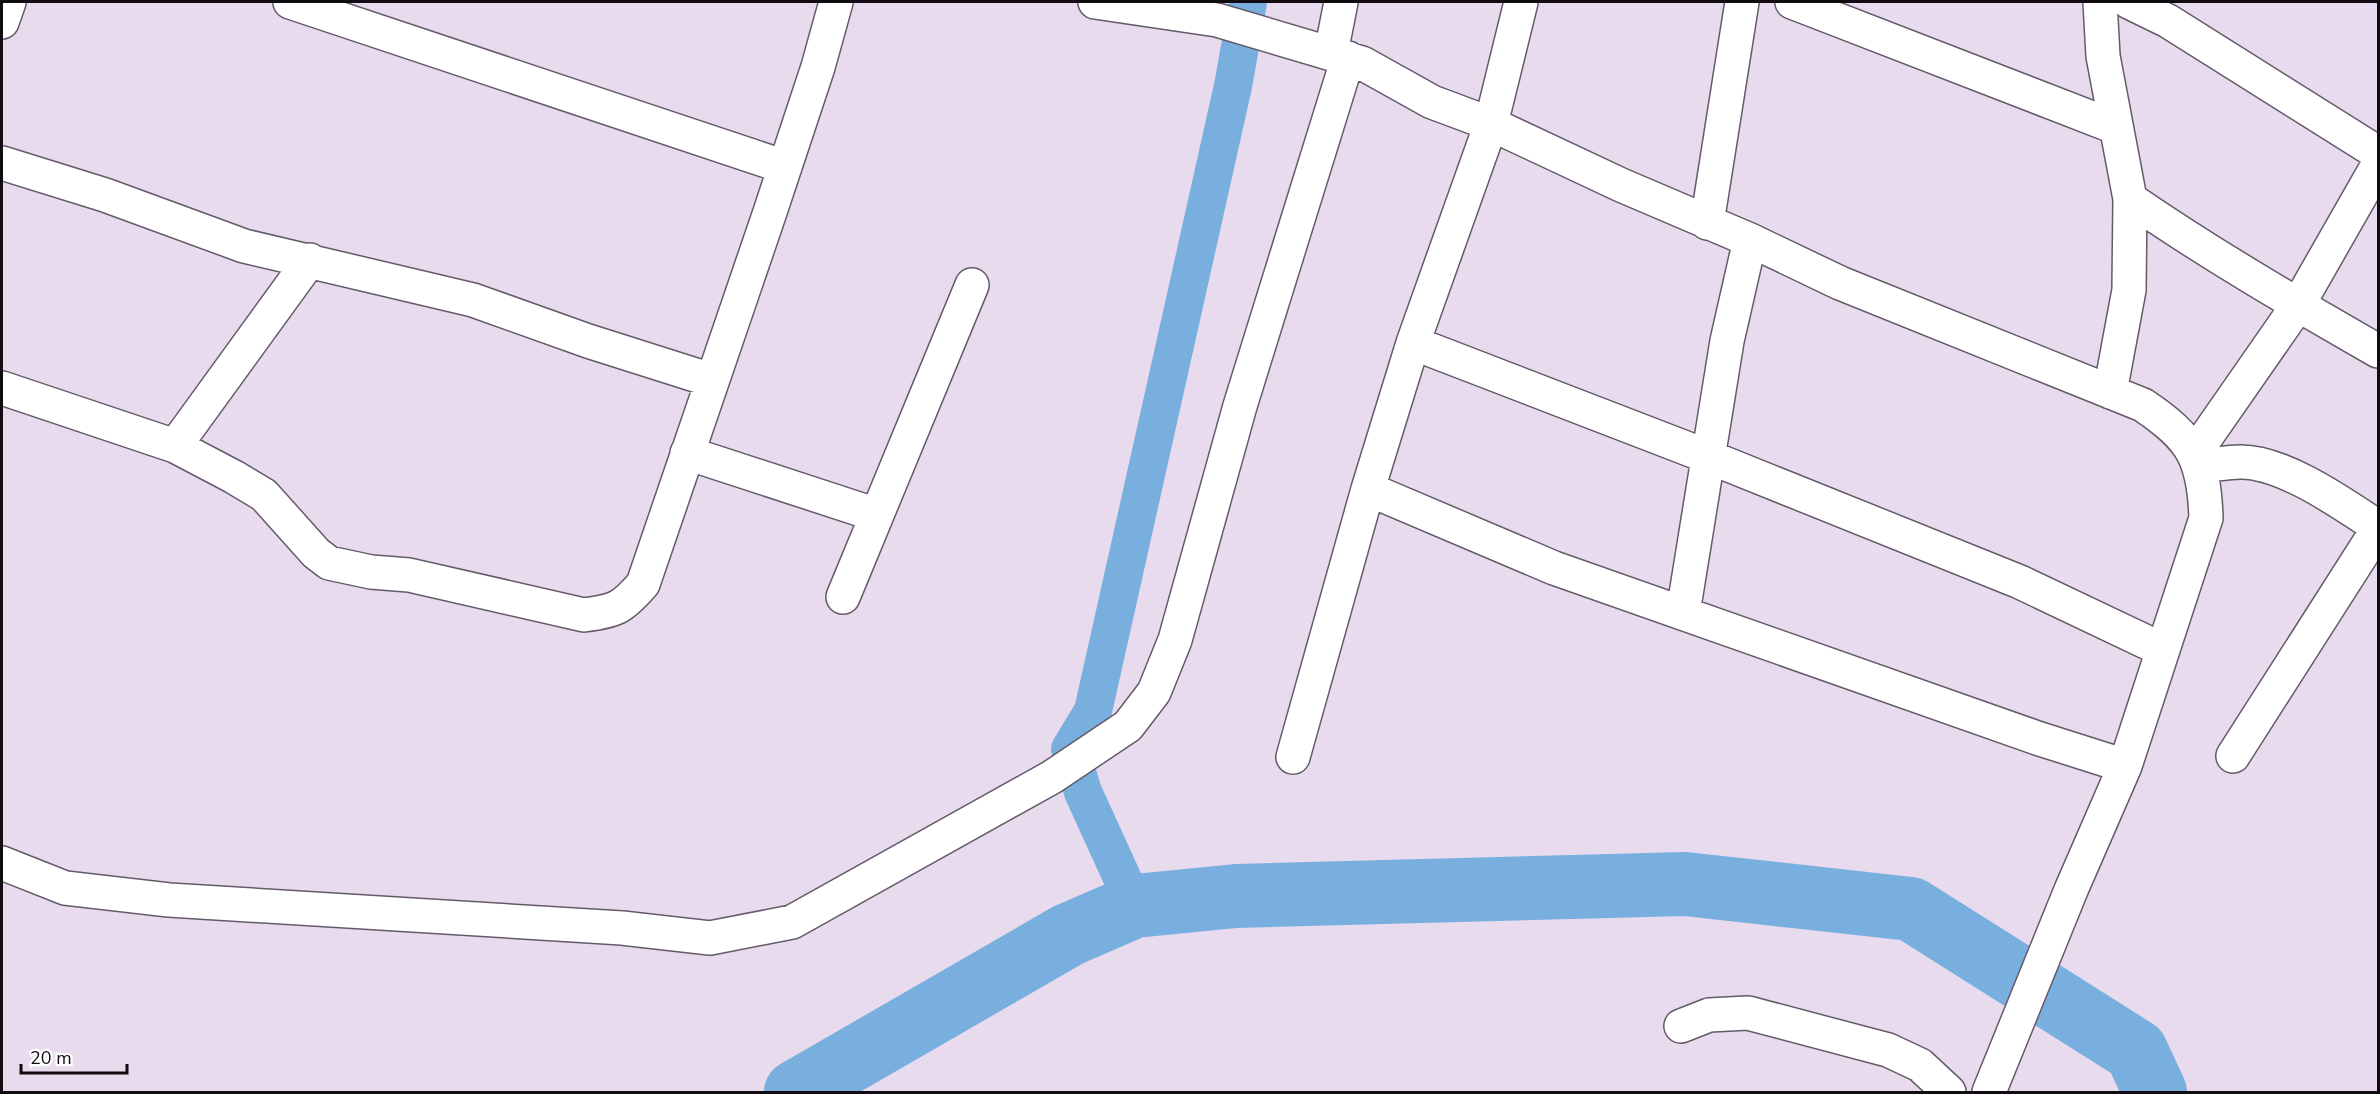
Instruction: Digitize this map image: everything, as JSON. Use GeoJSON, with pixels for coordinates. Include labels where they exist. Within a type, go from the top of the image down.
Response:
{"type":"FeatureCollection","features":[{"type":"Feature","properties":{"kind":"street"},"geometry":{"type":"LineString","coordinates":[[2,22],[9,2]]}},
{"type":"Feature","properties":{"kind":"street"},"geometry":{"type":"LineString","coordinates":[[291,2],[785,167]]}},
{"type":"Feature","properties":{"kind":"street"},"geometry":{"type":"LineString","coordinates":[[2,388],[175,446],[264,495],[316,553],[329,563],[371,572],[409,575],[584,615],[608,612],[626,603],[643,584],[785,167],[836,2]]}},
{"type":"Feature","properties":{"kind":"street"},"geometry":{"type":"LineString","coordinates":[[1095,2],[1217,20],[1362,63],[1432,102],[1491,124],[1621,185],[1916,315],[2143,405],[2171,424],[2197,460],[2206,493],[2206,518],[2126,766],[2071,890],[1989,1092]]}},
{"type":"Feature","properties":{"kind":"street"},"geometry":{"type":"LineString","coordinates":[[2,863],[65,888],[169,900],[622,928],[710,938],[792,922],[1052,777],[1128,726],[1154,692],[1175,640],[1340,56],[1341,2]]}},
{"type":"Feature","properties":{"kind":"street"},"geometry":{"type":"LineString","coordinates":[[1293,757],[1368,489],[1413,343],[1491,124],[1521,2]]}},
{"type":"Feature","properties":{"kind":"street"},"geometry":{"type":"LineString","coordinates":[[1707,223],[1743,2]]}},
{"type":"Feature","properties":{"kind":"street"},"geometry":{"type":"LineString","coordinates":[[1792,2],[2115,127]]}},
{"type":"Feature","properties":{"kind":"street"},"geometry":{"type":"LineString","coordinates":[[2100,2],[2103,56],[2130,199],[2128,290],[2110,392]]}},
{"type":"Feature","properties":{"kind":"street"},"geometry":{"type":"LineString","coordinates":[[2129,2],[2168,21],[2379,153]]}},
{"type":"Feature","properties":{"kind":"street"},"geometry":{"type":"LineString","coordinates":[[2,163],[105,195],[244,246],[472,300],[588,342],[711,380]]}},
{"type":"Feature","properties":{"kind":"street"},"geometry":{"type":"LineString","coordinates":[[2197,460],[2298,305],[2379,165]]}},
{"type":"Feature","properties":{"kind":"street"},"geometry":{"type":"LineString","coordinates":[[2130,199],[2298,305],[2379,351]]}},
{"type":"Feature","properties":{"kind":"street"},"geometry":{"type":"LineString","coordinates":[[1683,613],[1726,341],[1750,240]]}},
{"type":"Feature","properties":{"kind":"street"},"geometry":{"type":"LineString","coordinates":[[175,446],[310,260]]}},
{"type":"Feature","properties":{"kind":"street"},"geometry":{"type":"LineString","coordinates":[[843,597],[972,285]]}},
{"type":"Feature","properties":{"kind":"street"},"geometry":{"type":"LineString","coordinates":[[1413,343],[1709,457],[2019,582],[2163,650]]}},
{"type":"Feature","properties":{"kind":"street"},"geometry":{"type":"LineString","coordinates":[[687,453],[877,515]]}},
{"type":"Feature","properties":{"kind":"street"},"geometry":{"type":"LineString","coordinates":[[2197,460],[2243,462],[2282,472],[2327,494],[2379,528],[2233,756]]}},
{"type":"Feature","properties":{"kind":"street"},"geometry":{"type":"LineString","coordinates":[[1368,489],[1554,568],[2040,739],[2126,766]]}},
{"type":"Feature","properties":{"kind":"street"},"geometry":{"type":"LineString","coordinates":[[1681,1026],[1709,1015],[1748,1013],[1888,1050],[1920,1065],[1949,1092]]}},
{"type":"Feature","properties":{"kind":"waterway"},"geometry":{"type":"LineString","coordinates":[[1135,906],[1083,792],[1070,749],[1093,711],[1233,86],[1248,2]]}},
{"type":"Feature","properties":{"kind":"waterway"},"geometry":{"type":"LineString","coordinates":[[796,1092],[1068,935],[1135,906],[1236,896],[1685,884],[1911,909],[2136,1051],[2155,1092]]}}]}
